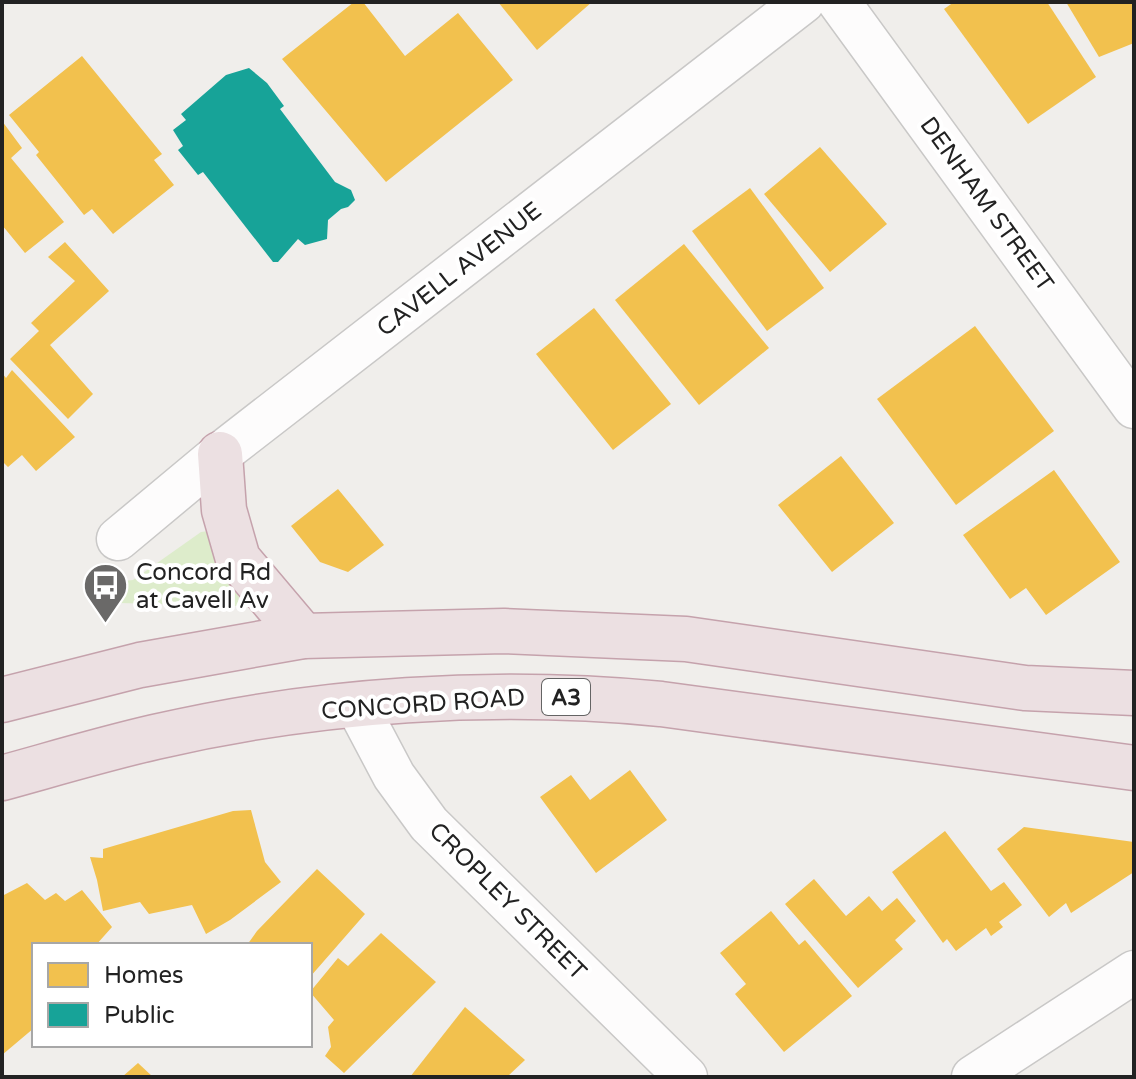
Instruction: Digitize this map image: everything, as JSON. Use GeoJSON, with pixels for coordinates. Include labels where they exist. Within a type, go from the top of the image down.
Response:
{"type":"FeatureCollection","features":[{"type":"Feature","properties":{"kind":"highway"},"geometry":{"type":"LineString","coordinates":[[220,454],[224,510],[238,559],[303,636]]}},
{"type":"Feature","properties":{"kind":"highway"},"geometry":{"type":"LineString","coordinates":[[2,700],[140,665],[303,636],[504,631],[686,639],[1025,688],[1134,693]]}},
{"type":"Feature","properties":{"kind":"highway","name":"CONCORD ROAD"},"geometry":{"type":"LineString","coordinates":[[2,778],[156,737],[272,716],[357,706],[503,696],[589,697],[661,704],[1134,768]]}},
{"type":"Feature","properties":{"kind":"street","name":"CAVELL AVENUE"},"geometry":{"type":"LineString","coordinates":[[118,539],[220,454],[803,2]]}},
{"type":"Feature","properties":{"kind":"street","name":"DENHAM STREET"},"geometry":{"type":"LineString","coordinates":[[839,2],[1134,407]]}},
{"type":"Feature","properties":{"kind":"street","name":"CROPLEY STREET"},"geometry":{"type":"LineString","coordinates":[[357,706],[394,776],[429,824],[686,1077]]}},
{"type":"Feature","properties":{"kind":"street"},"geometry":{"type":"LineString","coordinates":[[973,1077],[1134,972]]}},
{"type":"Feature","properties":{"kind":"green space"},"geometry":{"type":"Polygon","coordinates":[[[209,531],[220,566],[239,597],[237,606],[119,603],[114,582],[133,580],[201,532],[209,531]]]}},
{"type":"Feature","properties":{"kind":"building: Homes"},"geometry":{"type":"Polygon","coordinates":[[[354,2],[363,2],[405,56],[458,13],[513,80],[386,182],[282,59],[354,2]]]}},
{"type":"Feature","properties":{"kind":"building: Homes"},"geometry":{"type":"Polygon","coordinates":[[[498,2],[592,2],[537,50],[498,2]]]}},
{"type":"Feature","properties":{"kind":"building: Homes"},"geometry":{"type":"Polygon","coordinates":[[[954,2],[1047,2],[1096,77],[1028,124],[944,9],[954,2]]]}},
{"type":"Feature","properties":{"kind":"building: Homes"},"geometry":{"type":"Polygon","coordinates":[[[1066,2],[1134,2],[1134,43],[1099,57],[1066,2]]]}},
{"type":"Feature","properties":{"kind":"building: Homes"},"geometry":{"type":"Polygon","coordinates":[[[82,56],[162,154],[154,160],[174,185],[113,234],[92,209],[84,215],[9,115],[82,56]]]}},
{"type":"Feature","properties":{"kind":"building: Homes"},"geometry":{"type":"Polygon","coordinates":[[[2,121],[22,148],[11,158],[64,222],[25,253],[2,225],[2,121]]]}},
{"type":"Feature","properties":{"kind":"building: Homes"},"geometry":{"type":"Polygon","coordinates":[[[820,147],[887,224],[830,272],[764,194],[820,147]]]}},
{"type":"Feature","properties":{"kind":"building: Homes"},"geometry":{"type":"Polygon","coordinates":[[[750,188],[824,288],[767,331],[692,231],[750,188]]]}},
{"type":"Feature","properties":{"kind":"building: Homes"},"geometry":{"type":"Polygon","coordinates":[[[65,242],[109,291],[50,345],[93,394],[68,419],[10,359],[39,331],[31,323],[75,281],[48,257],[65,242]]]}},
{"type":"Feature","properties":{"kind":"building: Homes"},"geometry":{"type":"Polygon","coordinates":[[[684,244],[769,348],[699,405],[615,300],[684,244]]]}},
{"type":"Feature","properties":{"kind":"building: Homes"},"geometry":{"type":"Polygon","coordinates":[[[594,308],[671,404],[613,450],[536,354],[594,308]]]}},
{"type":"Feature","properties":{"kind":"building: Homes"},"geometry":{"type":"Polygon","coordinates":[[[975,326],[1054,431],[956,505],[877,399],[975,326]]]}},
{"type":"Feature","properties":{"kind":"building: Homes"},"geometry":{"type":"Polygon","coordinates":[[[12,370],[75,437],[36,471],[22,455],[8,467],[2,461],[2,373],[6,378],[12,370]]]}},
{"type":"Feature","properties":{"kind":"building: Homes"},"geometry":{"type":"Polygon","coordinates":[[[841,456],[894,523],[832,572],[778,505],[841,456]]]}},
{"type":"Feature","properties":{"kind":"building: Homes"},"geometry":{"type":"Polygon","coordinates":[[[1054,470],[1120,562],[1046,615],[1026,588],[1010,599],[963,535],[1054,470]]]}},
{"type":"Feature","properties":{"kind":"building: Homes"},"geometry":{"type":"Polygon","coordinates":[[[338,489],[384,545],[348,572],[320,562],[291,526],[338,489]]]}},
{"type":"Feature","properties":{"kind":"building: Homes"},"geometry":{"type":"Polygon","coordinates":[[[630,770],[667,820],[596,873],[540,797],[571,775],[590,800],[630,770]]]}},
{"type":"Feature","properties":{"kind":"building: Homes"},"geometry":{"type":"Polygon","coordinates":[[[251,810],[265,862],[281,882],[230,920],[206,934],[192,905],[149,914],[140,902],[103,911],[90,857],[103,858],[103,849],[233,811],[251,810]]]}},
{"type":"Feature","properties":{"kind":"building: Homes"},"geometry":{"type":"Polygon","coordinates":[[[1024,827],[1134,842],[1134,872],[1071,913],[1066,903],[1049,917],[997,849],[1024,827]]]}},
{"type":"Feature","properties":{"kind":"building: Homes"},"geometry":{"type":"Polygon","coordinates":[[[945,831],[991,891],[1004,882],[1022,905],[999,922],[1003,927],[991,936],[986,928],[956,951],[947,939],[943,943],[892,872],[945,831]]]}},
{"type":"Feature","properties":{"kind":"building: Homes"},"geometry":{"type":"Polygon","coordinates":[[[317,869],[365,914],[312,975],[312,943],[248,943],[317,869]]]}},
{"type":"Feature","properties":{"kind":"building: Homes"},"geometry":{"type":"Polygon","coordinates":[[[814,879],[846,916],[869,896],[882,911],[897,898],[916,921],[895,940],[903,949],[858,988],[785,904],[814,879]]]}},
{"type":"Feature","properties":{"kind":"building: Homes"},"geometry":{"type":"Polygon","coordinates":[[[27,883],[45,900],[56,893],[65,901],[82,890],[112,927],[98,943],[32,943],[32,1030],[2,1055],[2,896],[27,883]]]}},
{"type":"Feature","properties":{"kind":"building: Homes"},"geometry":{"type":"Polygon","coordinates":[[[771,911],[799,945],[805,940],[852,996],[784,1052],[735,994],[746,984],[720,953],[771,911]]]}},
{"type":"Feature","properties":{"kind":"building: Homes"},"geometry":{"type":"Polygon","coordinates":[[[381,933],[436,982],[344,1073],[325,1056],[331,1047],[328,1027],[334,1020],[312,994],[312,990],[338,958],[348,966],[381,933]]]}},
{"type":"Feature","properties":{"kind":"building: Homes"},"geometry":{"type":"Polygon","coordinates":[[[465,1007],[525,1060],[507,1077],[410,1077],[465,1007]]]}},
{"type":"Feature","properties":{"kind":"building: Homes"},"geometry":{"type":"Polygon","coordinates":[[[138,1063],[153,1077],[122,1077],[138,1063]]]}},
{"type":"Feature","properties":{"kind":"building: Public"},"geometry":{"type":"Polygon","coordinates":[[[249,68],[267,83],[284,106],[280,109],[335,182],[351,190],[355,200],[328,220],[327,239],[305,245],[298,239],[278,262],[273,262],[203,172],[198,175],[178,150],[183,146],[173,130],[186,120],[181,114],[226,75],[249,68]]]}},
{"type":"Feature","properties":{"kind":"place","name":"Concord Rd at Cavell Av"},"geometry":{"type":"Point","coordinates":[105,625]}}]}
